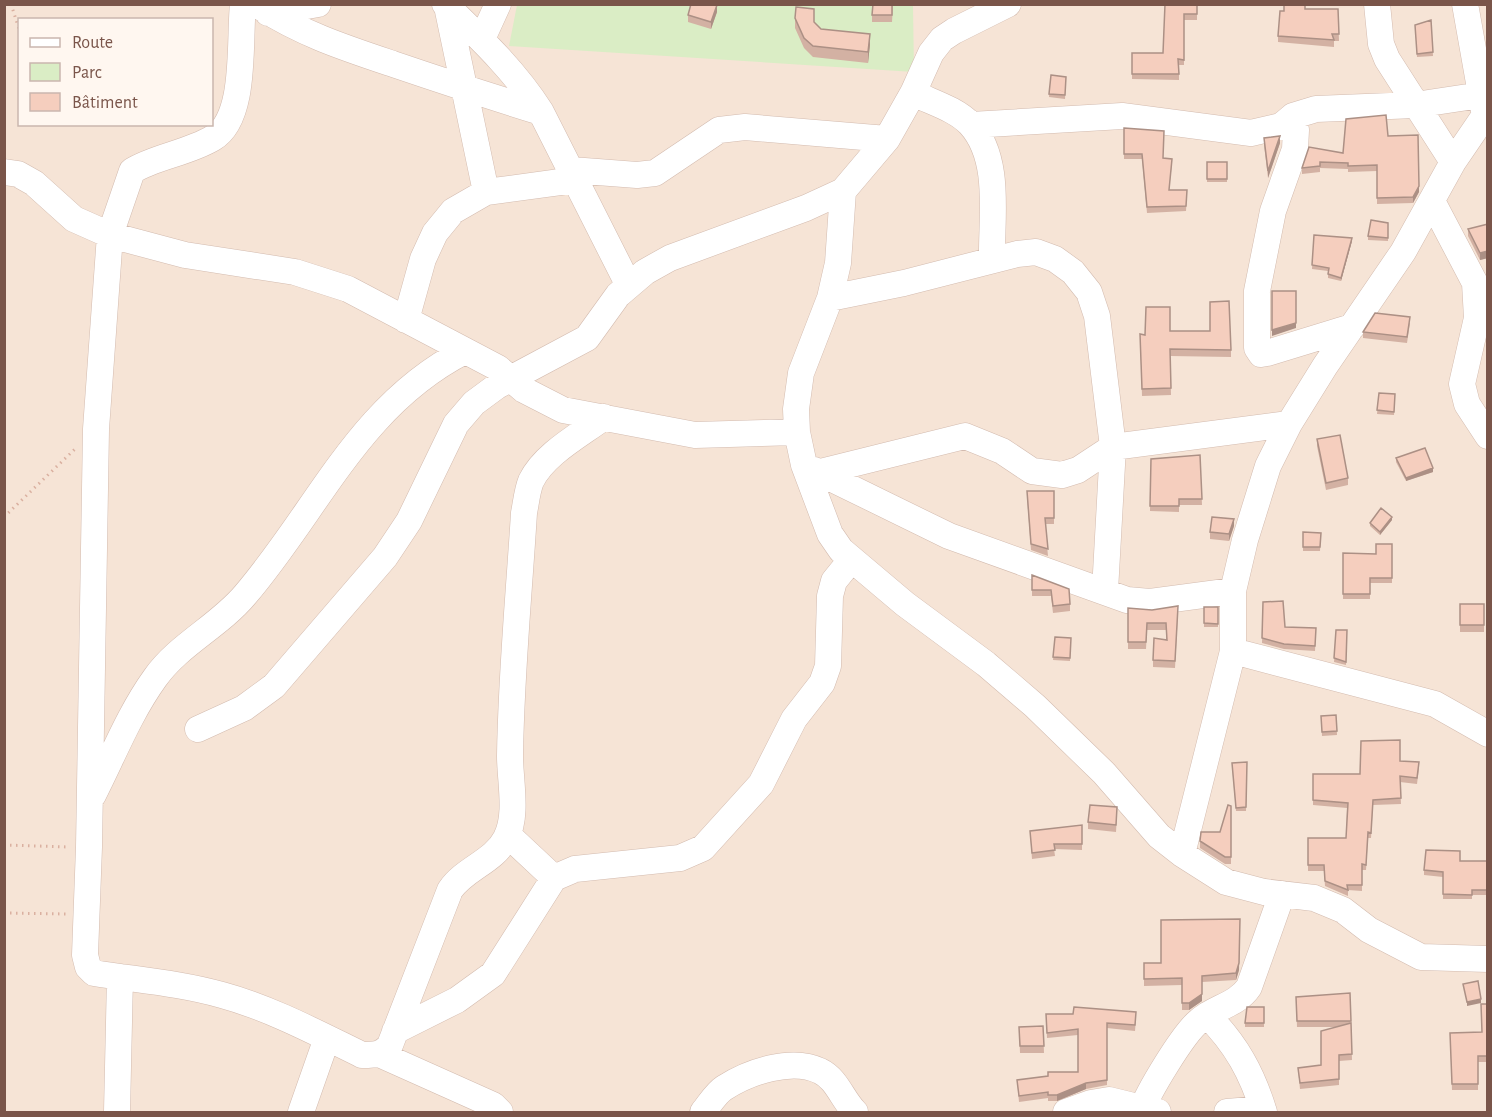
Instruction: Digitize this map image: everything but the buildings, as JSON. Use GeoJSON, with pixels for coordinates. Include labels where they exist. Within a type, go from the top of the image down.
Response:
{"type":"FeatureCollection","features":[{"type":"Feature","properties":{"kind":"street"},"geometry":{"type":"LineString","coordinates":[[243,4],[236,101],[229,122],[213,138],[132,171],[110,235],[96,429],[85,956],[88,967],[94,972],[182,985],[224,995],[362,1055],[379,1054],[493,1105],[500,1113]]}},
{"type":"Feature","properties":{"kind":"street"},"geometry":{"type":"LineString","coordinates":[[262,9],[318,4]]}},
{"type":"Feature","properties":{"kind":"street"},"geometry":{"type":"LineString","coordinates":[[482,39],[498,4]]}},
{"type":"Feature","properties":{"kind":"street"},"geometry":{"type":"LineString","coordinates":[[198,729],[244,708],[274,686],[385,557],[409,521],[456,424],[474,403],[511,379],[587,338],[628,284],[670,258],[797,212],[843,191],[887,139],[913,93],[931,52],[942,39],[954,30],[1008,4]]}},
{"type":"Feature","properties":{"kind":"street"},"geometry":{"type":"LineString","coordinates":[[1377,4],[1381,44],[1415,105],[1453,162]]}},
{"type":"Feature","properties":{"kind":"street"},"geometry":{"type":"LineString","coordinates":[[1182,854],[1233,651],[1233,591],[1245,540],[1268,466],[1289,424],[1403,252],[1453,162],[1484,113],[1465,4]]}},
{"type":"Feature","properties":{"kind":"street"},"geometry":{"type":"LineString","coordinates":[[446,5],[482,39],[527,90],[541,112],[628,284]]}},
{"type":"Feature","properties":{"kind":"street"},"geometry":{"type":"LineString","coordinates":[[446,5],[486,192]]}},
{"type":"Feature","properties":{"kind":"street"},"geometry":{"type":"LineString","coordinates":[[262,9],[323,41],[464,89],[541,112]]}},
{"type":"Feature","properties":{"kind":"street"},"geometry":{"type":"LineString","coordinates":[[913,93],[957,114],[971,125],[988,159],[991,177],[992,260]]}},
{"type":"Feature","properties":{"kind":"street"},"geometry":{"type":"LineString","coordinates":[[971,125],[1122,116],[1251,133],[1281,126],[1293,116],[1316,109],[1415,105],[1484,113]]}},
{"type":"Feature","properties":{"kind":"street"},"geometry":{"type":"LineString","coordinates":[[1293,116],[1296,130],[1295,149],[1273,211],[1257,291],[1257,348],[1261,354],[1267,353],[1352,327]]}},
{"type":"Feature","properties":{"kind":"street"},"geometry":{"type":"LineString","coordinates":[[406,320],[423,259],[435,233],[453,211],[486,192],[573,175],[655,173],[719,130],[744,127],[887,139]]}},
{"type":"Feature","properties":{"kind":"street"},"geometry":{"type":"LineString","coordinates":[[4,172],[18,174],[34,183],[74,219],[110,235],[185,255],[295,272],[327,280],[498,368],[548,405],[563,410],[695,435],[797,432]]}},
{"type":"Feature","properties":{"kind":"street"},"geometry":{"type":"LineString","coordinates":[[843,191],[838,263],[831,298],[801,373],[796,409],[797,432],[812,469],[830,534],[851,560],[905,604],[986,664],[1035,706],[1104,773],[1159,836],[1182,854],[1226,882],[1314,898],[1343,909],[1369,930],[1421,957],[1488,959]]}},
{"type":"Feature","properties":{"kind":"street"},"geometry":{"type":"LineString","coordinates":[[1432,201],[1475,283],[1477,318],[1461,384],[1467,404],[1488,436]]}},
{"type":"Feature","properties":{"kind":"street"},"geometry":{"type":"LineString","coordinates":[[831,298],[914,281],[992,260],[1036,252],[1055,259],[1074,272],[1089,292],[1097,316],[1113,447],[1105,591]]}},
{"type":"Feature","properties":{"kind":"street"},"geometry":{"type":"LineString","coordinates":[[90,800],[155,677],[244,597],[343,457],[391,405],[440,364],[465,351]]}},
{"type":"Feature","properties":{"kind":"street"},"geometry":{"type":"LineString","coordinates":[[379,1054],[390,1045],[450,890],[459,877],[500,849],[508,835],[511,812],[510,755],[524,513],[530,484],[536,472],[550,458],[604,417]]}},
{"type":"Feature","properties":{"kind":"street"},"geometry":{"type":"LineString","coordinates":[[812,469],[965,436],[1002,451],[1032,471],[1051,475],[1078,470],[1113,447],[1289,424]]}},
{"type":"Feature","properties":{"kind":"street"},"geometry":{"type":"LineString","coordinates":[[812,469],[949,536],[1127,600],[1149,602],[1233,591]]}},
{"type":"Feature","properties":{"kind":"street"},"geometry":{"type":"LineString","coordinates":[[395,1031],[457,1000],[493,974],[554,878],[575,869],[680,858],[704,848],[761,784],[794,719],[822,683],[828,666],[830,596],[834,581],[851,560]]}},
{"type":"Feature","properties":{"kind":"street"},"geometry":{"type":"LineString","coordinates":[[1233,651],[1435,704],[1488,734]]}},
{"type":"Feature","properties":{"kind":"street"},"geometry":{"type":"LineString","coordinates":[[508,835],[554,878]]}},
{"type":"Feature","properties":{"kind":"street"},"geometry":{"type":"LineString","coordinates":[[1066,1113],[1092,1103],[1110,1100],[1147,1112],[1189,1029],[1207,1015],[1238,999],[1250,987],[1282,894]]}},
{"type":"Feature","properties":{"kind":"street"},"geometry":{"type":"LineString","coordinates":[[117,1113],[120,977]]}},
{"type":"Feature","properties":{"kind":"street"},"geometry":{"type":"LineString","coordinates":[[1207,1015],[1229,1037],[1241,1055],[1256,1086],[1263,1111],[1227,1113]]}},
{"type":"Feature","properties":{"kind":"street"},"geometry":{"type":"LineString","coordinates":[[301,1113],[327,1038]]}},
{"type":"Feature","properties":{"kind":"street"},"geometry":{"type":"LineString","coordinates":[[703,1113],[722,1088],[776,1066],[795,1063],[820,1071],[834,1082],[844,1101],[855,1113]]}},
{"type":"Feature","properties":{"kind":"path"},"geometry":{"type":"LineString","coordinates":[[11,4],[18,26]]}},
{"type":"Feature","properties":{"kind":"path"},"geometry":{"type":"LineString","coordinates":[[4,516],[96,429]]}},
{"type":"Feature","properties":{"kind":"path"},"geometry":{"type":"LineString","coordinates":[[4,845],[89,847]]}},
{"type":"Feature","properties":{"kind":"path"},"geometry":{"type":"LineString","coordinates":[[4,913],[86,914]]}},
{"type":"Feature","properties":{"kind":"shaded area"},"geometry":{"type":"Polygon","coordinates":[[[5,5],[1487,5],[1487,1112],[5,1112],[5,5]]]}},
{"type":"Feature","properties":{"kind":"green space"},"geometry":{"type":"Polygon","coordinates":[[[517,5],[913,5],[914,72],[509,46],[517,5]]]}}]}
